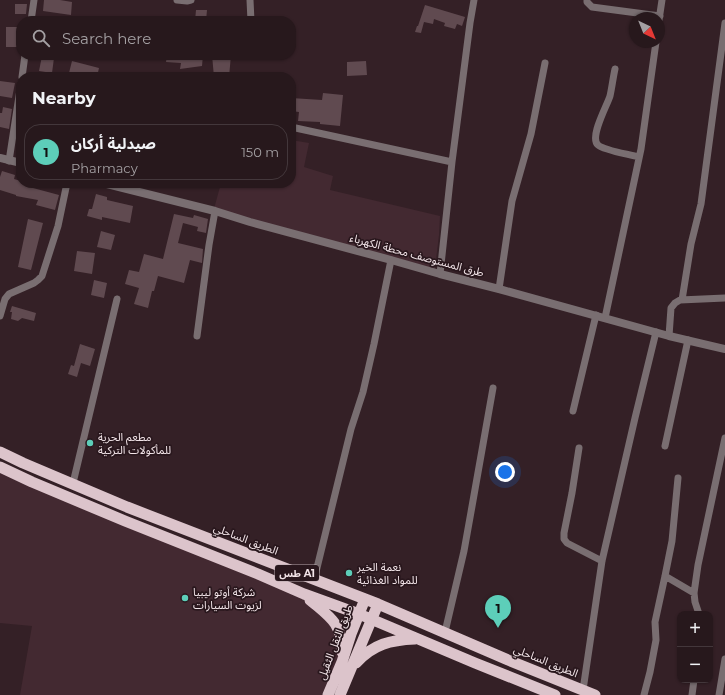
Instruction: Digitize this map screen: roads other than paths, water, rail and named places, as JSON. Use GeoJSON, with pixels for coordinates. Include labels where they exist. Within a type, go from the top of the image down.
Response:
{"type":"FeatureCollection","features":[{"type":"Feature","properties":{"kind":"highway","name":"الطريق الساحلي"},"geometry":{"type":"LineString","coordinates":[[0,452],[158,519],[378,604],[508,660],[595,695]]}},
{"type":"Feature","properties":{"kind":"highway","name":"طس A1"},"geometry":{"type":"LineString","coordinates":[[0,467],[119,518],[304,594],[359,614],[555,695]]}},
{"type":"Feature","properties":{"kind":"highway"},"geometry":{"type":"LineString","coordinates":[[304,594],[327,614],[339,630],[342,643],[342,662]]}},
{"type":"Feature","properties":{"kind":"highway","name":"طريق النقل الثقيل"},"geometry":{"type":"LineString","coordinates":[[328,695],[365,599]]}},
{"type":"Feature","properties":{"kind":"highway"},"geometry":{"type":"LineString","coordinates":[[340,695],[378,604]]}},
{"type":"Feature","properties":{"kind":"highway"},"geometry":{"type":"LineString","coordinates":[[350,670],[363,656],[381,644],[417,638]]}},
{"type":"Feature","properties":{"kind":"street"},"geometry":{"type":"LineString","coordinates":[[32,16],[34,0]]}},
{"type":"Feature","properties":{"kind":"street"},"geometry":{"type":"LineString","coordinates":[[177,0],[190,0]]}},
{"type":"Feature","properties":{"kind":"street"},"geometry":{"type":"LineString","coordinates":[[250,0],[251,16]]}},
{"type":"Feature","properties":{"kind":"street"},"geometry":{"type":"LineString","coordinates":[[440,274],[452,162],[474,0]]}},
{"type":"Feature","properties":{"kind":"street"},"geometry":{"type":"LineString","coordinates":[[587,0],[592,7],[629,13]]}},
{"type":"Feature","properties":{"kind":"street"},"geometry":{"type":"LineString","coordinates":[[660,12],[662,0]]}},
{"type":"Feature","properties":{"kind":"street"},"geometry":{"type":"LineString","coordinates":[[682,300],[691,244],[701,204],[725,23]]}},
{"type":"Feature","properties":{"kind":"street"},"geometry":{"type":"LineString","coordinates":[[604,318],[639,157],[655,48]]}},
{"type":"Feature","properties":{"kind":"street"},"geometry":{"type":"LineString","coordinates":[[23,72],[24,60]]}},
{"type":"Feature","properties":{"kind":"street"},"geometry":{"type":"LineString","coordinates":[[499,288],[512,201],[531,134],[545,63]]}},
{"type":"Feature","properties":{"kind":"street"},"geometry":{"type":"LineString","coordinates":[[615,69],[610,96],[600,120],[595,141],[598,145],[604,148],[639,157]]}},
{"type":"Feature","properties":{"kind":"street"},"geometry":{"type":"LineString","coordinates":[[9,161],[16,116]]}},
{"type":"Feature","properties":{"kind":"street"},"geometry":{"type":"LineString","coordinates":[[296,129],[452,162]]}},
{"type":"Feature","properties":{"kind":"street"},"geometry":{"type":"LineString","coordinates":[[0,158],[16,163]]}},
{"type":"Feature","properties":{"kind":"street"},"geometry":{"type":"LineString","coordinates":[[0,316],[8,294],[34,284],[42,276],[58,226],[66,188]]}},
{"type":"Feature","properties":{"kind":"street","name":"طرق المستوصف محطة الكهرباء"},"geometry":{"type":"LineString","coordinates":[[123,188],[215,211],[330,244],[440,274],[499,288],[669,336],[725,349]]}},
{"type":"Feature","properties":{"kind":"street"},"geometry":{"type":"LineString","coordinates":[[197,336],[215,211]]}},
{"type":"Feature","properties":{"kind":"street"},"geometry":{"type":"LineString","coordinates":[[314,580],[328,528],[351,429],[363,392],[391,260]]}},
{"type":"Feature","properties":{"kind":"street"},"geometry":{"type":"LineString","coordinates":[[669,336],[672,308],[675,303],[680,300],[725,298]]}},
{"type":"Feature","properties":{"kind":"street"},"geometry":{"type":"LineString","coordinates":[[73,483],[117,299]]}},
{"type":"Feature","properties":{"kind":"street"},"geometry":{"type":"LineString","coordinates":[[573,411],[596,315]]}},
{"type":"Feature","properties":{"kind":"street"},"geometry":{"type":"LineString","coordinates":[[583,690],[602,561],[656,332]]}},
{"type":"Feature","properties":{"kind":"street"},"geometry":{"type":"LineString","coordinates":[[665,446],[688,340]]}},
{"type":"Feature","properties":{"kind":"street"},"geometry":{"type":"LineString","coordinates":[[445,632],[472,512],[493,388]]}},
{"type":"Feature","properties":{"kind":"street"},"geometry":{"type":"LineString","coordinates":[[698,611],[694,593],[698,565],[725,438]]}},
{"type":"Feature","properties":{"kind":"street"},"geometry":{"type":"LineString","coordinates":[[579,448],[564,540],[602,561]]}},
{"type":"Feature","properties":{"kind":"street"},"geometry":{"type":"LineString","coordinates":[[644,695],[656,640],[655,622],[672,541],[678,478]]}},
{"type":"Feature","properties":{"kind":"street"},"geometry":{"type":"LineString","coordinates":[[665,576],[694,593]]}},
{"type":"Feature","properties":{"kind":"street"},"geometry":{"type":"LineString","coordinates":[[719,695],[725,658]]}},
{"type":"Feature","properties":{"kind":"street"},"geometry":{"type":"LineString","coordinates":[[692,695],[694,683]]}},
{"type":"Feature","properties":{"kind":"place","name":"مطعم الحرية للمأكولات التركية"},"geometry":{"type":"Point","coordinates":[90,443]}},
{"type":"Feature","properties":{"kind":"place","name":"نعمة الخير للمواد الغذائية"},"geometry":{"type":"Point","coordinates":[349,573]}},
{"type":"Feature","properties":{"kind":"place","name":"شركة أوتو ليبيا لزيوت السيارات"},"geometry":{"type":"Point","coordinates":[185,598]}},
{"type":"Feature","properties":{"kind":"place","name":"صيدلية أركان"},"geometry":{"type":"Point","coordinates":[498,628]}}]}
